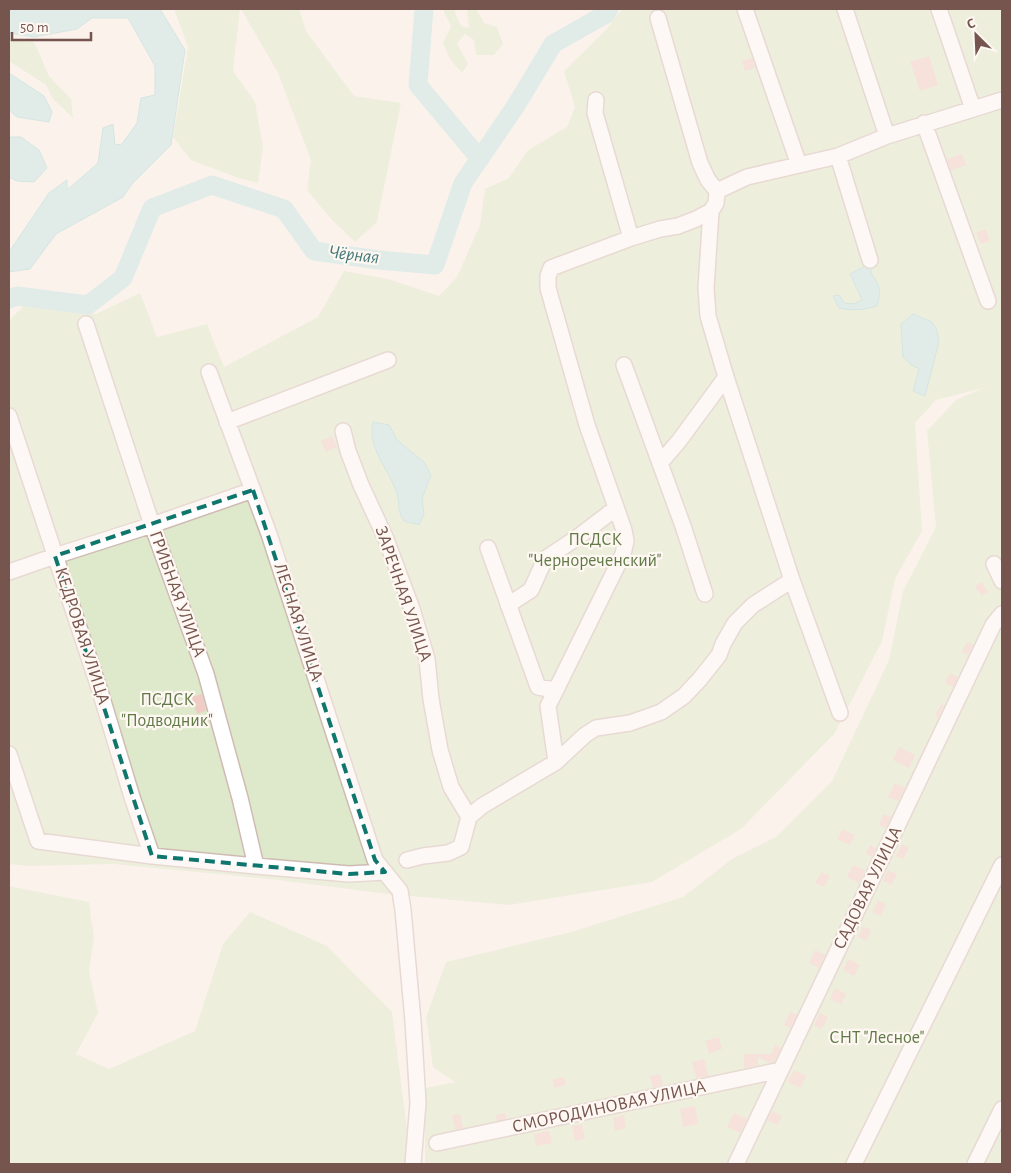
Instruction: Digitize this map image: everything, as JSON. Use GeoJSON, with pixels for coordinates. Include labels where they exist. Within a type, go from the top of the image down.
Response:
{"type":"FeatureCollection","features":[{"type":"Feature","properties":{"kind":"street"},"geometry":{"type":"LineString","coordinates":[[745,9],[799,165]]}},
{"type":"Feature","properties":{"kind":"street"},"geometry":{"type":"LineString","coordinates":[[845,9],[887,136]]}},
{"type":"Feature","properties":{"kind":"street"},"geometry":{"type":"LineString","coordinates":[[940,9],[973,108]]}},
{"type":"Feature","properties":{"kind":"street"},"geometry":{"type":"LineString","coordinates":[[658,18],[700,163],[708,180],[717,191],[716,203],[711,212],[706,288],[708,316],[792,580],[840,714]]}},
{"type":"Feature","properties":{"kind":"street"},"geometry":{"type":"LineString","coordinates":[[596,100],[595,113],[631,238]]}},
{"type":"Feature","properties":{"kind":"street"},"geometry":{"type":"LineString","coordinates":[[717,191],[747,177],[838,156],[924,123],[1002,100]]}},
{"type":"Feature","properties":{"kind":"street"},"geometry":{"type":"LineString","coordinates":[[924,123],[988,301]]}},
{"type":"Feature","properties":{"kind":"street"},"geometry":{"type":"LineString","coordinates":[[838,156],[870,260]]}},
{"type":"Feature","properties":{"kind":"street"},"geometry":{"type":"LineString","coordinates":[[556,762],[548,706],[623,554],[626,541],[624,530],[587,425],[548,288],[548,276],[551,268],[631,238],[660,229],[678,226],[711,212]]}},
{"type":"Feature","properties":{"kind":"street","name":"ГРИБНАЯ УЛИЦА"},"geometry":{"type":"LineString","coordinates":[[86,324],[152,525],[206,674],[240,798],[256,866]]}},
{"type":"Feature","properties":{"kind":"street"},"geometry":{"type":"LineString","coordinates":[[228,422],[388,360]]}},
{"type":"Feature","properties":{"kind":"street"},"geometry":{"type":"LineString","coordinates":[[624,365],[683,526],[705,594]]}},
{"type":"Feature","properties":{"kind":"street","name":"ЛЕСНАЯ УЛИЦА"},"geometry":{"type":"LineString","coordinates":[[209,372],[269,534],[375,860],[400,891],[413,1021],[418,1103],[413,1164]]}},
{"type":"Feature","properties":{"kind":"street"},"geometry":{"type":"LineString","coordinates":[[660,463],[679,441],[726,377]]}},
{"type":"Feature","properties":{"kind":"street","name":"КЕДРОВАЯ УЛИЦА"},"geometry":{"type":"LineString","coordinates":[[9,416],[100,691],[152,856]]}},
{"type":"Feature","properties":{"kind":"street","name":"ЗАРЕЧНАЯ УЛИЦА"},"geometry":{"type":"LineString","coordinates":[[343,431],[348,451],[398,569],[420,634],[427,659],[431,699],[440,750],[450,787],[469,817]]}},
{"type":"Feature","properties":{"kind":"street"},"geometry":{"type":"LineString","coordinates":[[9,572],[253,490]]}},
{"type":"Feature","properties":{"kind":"street"},"geometry":{"type":"LineString","coordinates":[[508,605],[531,590],[545,559],[616,508]]}},
{"type":"Feature","properties":{"kind":"street"},"geometry":{"type":"LineString","coordinates":[[488,548],[538,687],[555,690]]}},
{"type":"Feature","properties":{"kind":"street"},"geometry":{"type":"LineString","coordinates":[[994,564],[1002,581]]}},
{"type":"Feature","properties":{"kind":"street"},"geometry":{"type":"LineString","coordinates":[[407,860],[448,853],[461,847],[469,817],[482,806],[556,762],[585,735],[596,728],[630,722],[661,712],[684,696],[719,655],[735,623],[753,605],[792,580]]}},
{"type":"Feature","properties":{"kind":"street","name":"САДОВАЯ УЛИЦА"},"geometry":{"type":"LineString","coordinates":[[736,1164],[993,625],[1002,614]]}},
{"type":"Feature","properties":{"kind":"street"},"geometry":{"type":"LineString","coordinates":[[9,754],[38,841],[152,856],[256,866],[349,874],[385,872]]}},
{"type":"Feature","properties":{"kind":"street"},"geometry":{"type":"LineString","coordinates":[[854,1164],[1002,865]]}},
{"type":"Feature","properties":{"kind":"street","name":"СМОРОДИНОВАЯ УЛИЦА"},"geometry":{"type":"LineString","coordinates":[[437,1143],[780,1070]]}},
{"type":"Feature","properties":{"kind":"street"},"geometry":{"type":"LineString","coordinates":[[975,1164],[1002,1109]]}},
{"type":"Feature","properties":{"kind":"highlighted area"},"geometry":{"type":"Polygon","coordinates":[[[253,490],[375,860],[385,872],[349,874],[152,856],[55,556],[253,490]]]}},
{"type":"Feature","properties":{"kind":"green space"},"geometry":{"type":"Polygon","coordinates":[[[174,9],[240,9],[233,71],[255,102],[263,147],[258,183],[238,178],[191,160],[173,137],[188,47],[174,9]]]}},
{"type":"Feature","properties":{"kind":"green space"},"geometry":{"type":"Polygon","coordinates":[[[241,9],[299,9],[306,31],[354,96],[401,103],[377,222],[355,242],[331,219],[307,190],[311,160],[278,73],[241,9]]]}},
{"type":"Feature","properties":{"kind":"green space"},"geometry":{"type":"Polygon","coordinates":[[[444,9],[455,9],[461,26],[469,28],[467,9],[476,9],[484,23],[497,27],[503,44],[494,55],[476,55],[474,40],[465,34],[457,43],[468,64],[462,73],[450,59],[443,43],[451,26],[444,9]]]}},
{"type":"Feature","properties":{"kind":"green space"},"geometry":{"type":"Polygon","coordinates":[[[622,9],[1002,9],[1002,1164],[425,1164],[425,1088],[455,1082],[433,1067],[426,1017],[446,962],[571,932],[683,897],[732,859],[776,837],[832,781],[889,660],[903,591],[936,527],[927,431],[956,400],[983,388],[936,400],[915,423],[922,531],[895,579],[882,641],[835,733],[741,829],[652,882],[509,905],[388,894],[270,879],[114,864],[30,866],[9,864],[9,321],[25,304],[96,314],[140,293],[157,337],[207,324],[224,367],[318,317],[344,271],[388,279],[439,296],[457,277],[480,225],[485,189],[509,178],[528,150],[567,127],[575,107],[564,71],[605,31],[622,9]]]}},
{"type":"Feature","properties":{"kind":"green space"},"geometry":{"type":"Polygon","coordinates":[[[9,38],[34,42],[49,76],[71,99],[73,118],[53,99],[46,85],[9,61],[9,38]]]}},
{"type":"Feature","properties":{"kind":"green space"},"geometry":{"type":"Polygon","coordinates":[[[9,886],[89,902],[94,938],[89,971],[98,1013],[76,1054],[109,1069],[195,1031],[223,944],[250,912],[327,946],[392,1012],[409,1145],[404,1164],[9,1164],[9,886]]]}},
{"type":"Feature","properties":{"kind":"water"},"geometry":{"type":"Polygon","coordinates":[[[9,9],[160,9],[185,50],[171,145],[132,184],[123,197],[56,234],[30,269],[9,272],[9,252],[49,193],[67,180],[67,190],[98,163],[103,128],[113,124],[115,145],[122,144],[137,123],[141,98],[155,95],[155,66],[128,18],[92,18],[77,29],[34,37],[9,33],[9,9]]]}},
{"type":"Feature","properties":{"kind":"water"},"geometry":{"type":"Polygon","coordinates":[[[9,73],[44,96],[52,112],[49,122],[17,117],[9,110],[9,73]]]}},
{"type":"Feature","properties":{"kind":"water"},"geometry":{"type":"Polygon","coordinates":[[[9,137],[21,137],[39,150],[47,168],[34,182],[17,181],[9,177],[9,137]]]}},
{"type":"Feature","properties":{"kind":"water"},"geometry":{"type":"Polygon","coordinates":[[[865,266],[871,268],[871,273],[878,285],[879,296],[877,306],[858,310],[839,308],[833,296],[839,295],[844,303],[854,304],[862,300],[850,274],[865,266]]]}},
{"type":"Feature","properties":{"kind":"water"},"geometry":{"type":"Polygon","coordinates":[[[913,314],[932,322],[937,330],[939,342],[925,396],[913,391],[919,369],[903,357],[901,324],[913,314]]]}},
{"type":"Feature","properties":{"kind":"water"},"geometry":{"type":"Polygon","coordinates":[[[373,422],[389,425],[397,440],[424,462],[431,475],[422,499],[424,514],[419,525],[404,521],[402,517],[396,491],[379,458],[373,441],[373,422]]]}},
{"type":"Feature","properties":{"kind":"building"},"geometry":{"type":"Polygon","coordinates":[[[929,56],[938,85],[920,91],[910,62],[929,56]]]}},
{"type":"Feature","properties":{"kind":"building"},"geometry":{"type":"Polygon","coordinates":[[[752,58],[755,68],[745,71],[742,61],[752,58]]]}},
{"type":"Feature","properties":{"kind":"building"},"geometry":{"type":"Polygon","coordinates":[[[962,154],[966,165],[951,171],[947,159],[962,154]]]}},
{"type":"Feature","properties":{"kind":"building"},"geometry":{"type":"Polygon","coordinates":[[[986,229],[990,241],[981,244],[976,233],[986,229]]]}},
{"type":"Feature","properties":{"kind":"building"},"geometry":{"type":"Polygon","coordinates":[[[332,436],[337,447],[326,452],[321,441],[332,436]]]}},
{"type":"Feature","properties":{"kind":"building"},"geometry":{"type":"Polygon","coordinates":[[[982,582],[988,592],[981,596],[975,586],[982,582]]]}},
{"type":"Feature","properties":{"kind":"building"},"geometry":{"type":"Polygon","coordinates":[[[967,642],[973,645],[968,655],[962,652],[967,642]]]}},
{"type":"Feature","properties":{"kind":"building"},"geometry":{"type":"Polygon","coordinates":[[[950,673],[958,677],[953,687],[945,683],[950,673]]]}},
{"type":"Feature","properties":{"kind":"building"},"geometry":{"type":"Polygon","coordinates":[[[202,694],[206,711],[197,714],[191,697],[202,694]]]}},
{"type":"Feature","properties":{"kind":"building"},"geometry":{"type":"Polygon","coordinates":[[[941,704],[944,705],[938,718],[935,716],[941,704]]]}},
{"type":"Feature","properties":{"kind":"building"},"geometry":{"type":"Polygon","coordinates":[[[899,747],[915,755],[909,768],[893,760],[899,747]]]}},
{"type":"Feature","properties":{"kind":"building"},"geometry":{"type":"Polygon","coordinates":[[[895,783],[905,788],[898,801],[888,797],[895,783]]]}},
{"type":"Feature","properties":{"kind":"building"},"geometry":{"type":"Polygon","coordinates":[[[884,814],[891,817],[886,828],[879,825],[884,814]]]}},
{"type":"Feature","properties":{"kind":"building"},"geometry":{"type":"Polygon","coordinates":[[[842,829],[855,835],[850,845],[837,839],[842,829]]]}},
{"type":"Feature","properties":{"kind":"building"},"geometry":{"type":"Polygon","coordinates":[[[902,844],[909,848],[903,859],[896,856],[902,844]]]}},
{"type":"Feature","properties":{"kind":"building"},"geometry":{"type":"Polygon","coordinates":[[[870,845],[876,848],[872,857],[866,854],[870,845]]]}},
{"type":"Feature","properties":{"kind":"building"},"geometry":{"type":"Polygon","coordinates":[[[853,865],[865,870],[859,883],[847,877],[853,865]]]}},
{"type":"Feature","properties":{"kind":"building"},"geometry":{"type":"Polygon","coordinates":[[[888,870],[897,874],[891,885],[883,881],[888,870]]]}},
{"type":"Feature","properties":{"kind":"building"},"geometry":{"type":"Polygon","coordinates":[[[821,872],[830,876],[824,887],[815,883],[821,872]]]}},
{"type":"Feature","properties":{"kind":"building"},"geometry":{"type":"Polygon","coordinates":[[[878,900],[886,904],[881,916],[872,912],[878,900]]]}},
{"type":"Feature","properties":{"kind":"building"},"geometry":{"type":"Polygon","coordinates":[[[863,926],[871,930],[866,941],[858,937],[863,926]]]}},
{"type":"Feature","properties":{"kind":"building"},"geometry":{"type":"Polygon","coordinates":[[[815,950],[825,955],[819,968],[809,963],[815,950]]]}},
{"type":"Feature","properties":{"kind":"building"},"geometry":{"type":"Polygon","coordinates":[[[848,959],[860,965],[854,976],[843,970],[848,959]]]}},
{"type":"Feature","properties":{"kind":"building"},"geometry":{"type":"Polygon","coordinates":[[[835,988],[846,994],[841,1004],[830,999],[835,988]]]}},
{"type":"Feature","properties":{"kind":"building"},"geometry":{"type":"Polygon","coordinates":[[[790,1012],[797,1015],[791,1028],[784,1025],[790,1012]]]}},
{"type":"Feature","properties":{"kind":"building"},"geometry":{"type":"Polygon","coordinates":[[[820,1013],[828,1017],[822,1029],[814,1025],[820,1013]]]}},
{"type":"Feature","properties":{"kind":"building"},"geometry":{"type":"Polygon","coordinates":[[[719,1037],[722,1049],[709,1054],[705,1041],[719,1037]]]}},
{"type":"Feature","properties":{"kind":"building"},"geometry":{"type":"Polygon","coordinates":[[[775,1045],[781,1048],[774,1062],[770,1063],[758,1057],[758,1065],[744,1068],[744,1054],[771,1054],[775,1045]]]}},
{"type":"Feature","properties":{"kind":"building"},"geometry":{"type":"Polygon","coordinates":[[[704,1059],[708,1076],[696,1078],[692,1062],[704,1059]]]}},
{"type":"Feature","properties":{"kind":"building"},"geometry":{"type":"Polygon","coordinates":[[[794,1070],[806,1076],[800,1088],[788,1082],[794,1070]]]}},
{"type":"Feature","properties":{"kind":"building"},"geometry":{"type":"Polygon","coordinates":[[[660,1074],[663,1085],[653,1088],[650,1076],[660,1074]]]}},
{"type":"Feature","properties":{"kind":"building"},"geometry":{"type":"Polygon","coordinates":[[[564,1077],[566,1085],[554,1088],[553,1079],[564,1077]]]}},
{"type":"Feature","properties":{"kind":"building"},"geometry":{"type":"Polygon","coordinates":[[[695,1106],[698,1124],[683,1127],[680,1109],[695,1106]]]}},
{"type":"Feature","properties":{"kind":"building"},"geometry":{"type":"Polygon","coordinates":[[[772,1111],[782,1116],[778,1125],[767,1120],[772,1111]]]}},
{"type":"Feature","properties":{"kind":"building"},"geometry":{"type":"Polygon","coordinates":[[[505,1113],[506,1119],[497,1121],[496,1115],[505,1113]]]}},
{"type":"Feature","properties":{"kind":"building"},"geometry":{"type":"Polygon","coordinates":[[[734,1113],[747,1119],[740,1133],[727,1127],[734,1113]]]}},
{"type":"Feature","properties":{"kind":"building"},"geometry":{"type":"Polygon","coordinates":[[[460,1114],[463,1128],[455,1130],[452,1115],[460,1114]]]}},
{"type":"Feature","properties":{"kind":"building"},"geometry":{"type":"Polygon","coordinates":[[[624,1115],[626,1128],[615,1131],[613,1118],[624,1115]]]}},
{"type":"Feature","properties":{"kind":"building"},"geometry":{"type":"Polygon","coordinates":[[[582,1124],[585,1139],[575,1141],[572,1126],[582,1124]]]}},
{"type":"Feature","properties":{"kind":"building"},"geometry":{"type":"Polygon","coordinates":[[[549,1131],[552,1143],[536,1146],[534,1134],[549,1131]]]}},
{"type":"Feature","properties":{"kind":"waterway"},"geometry":{"type":"LineString","coordinates":[[424,9],[418,85],[480,159]]}},
{"type":"Feature","properties":{"kind":"waterway","name":"Чёрная"},"geometry":{"type":"LineString","coordinates":[[9,299],[17,296],[88,305],[123,278],[152,208],[212,185],[284,209],[314,251],[435,265],[463,183],[515,107],[553,44],[606,14],[609,9]]}},
{"type":"Feature","properties":{"kind":"park label","name":"ПСДСК \"Чернореченский\""},"geometry":{"type":"Point","coordinates":[595,550]}},
{"type":"Feature","properties":{"kind":"park label","name":"ПСДСК \"Подводник\""},"geometry":{"type":"Point","coordinates":[167,710]}},
{"type":"Feature","properties":{"kind":"park label","name":"СНТ \"Лесное\""},"geometry":{"type":"Point","coordinates":[877,1038]}}]}
